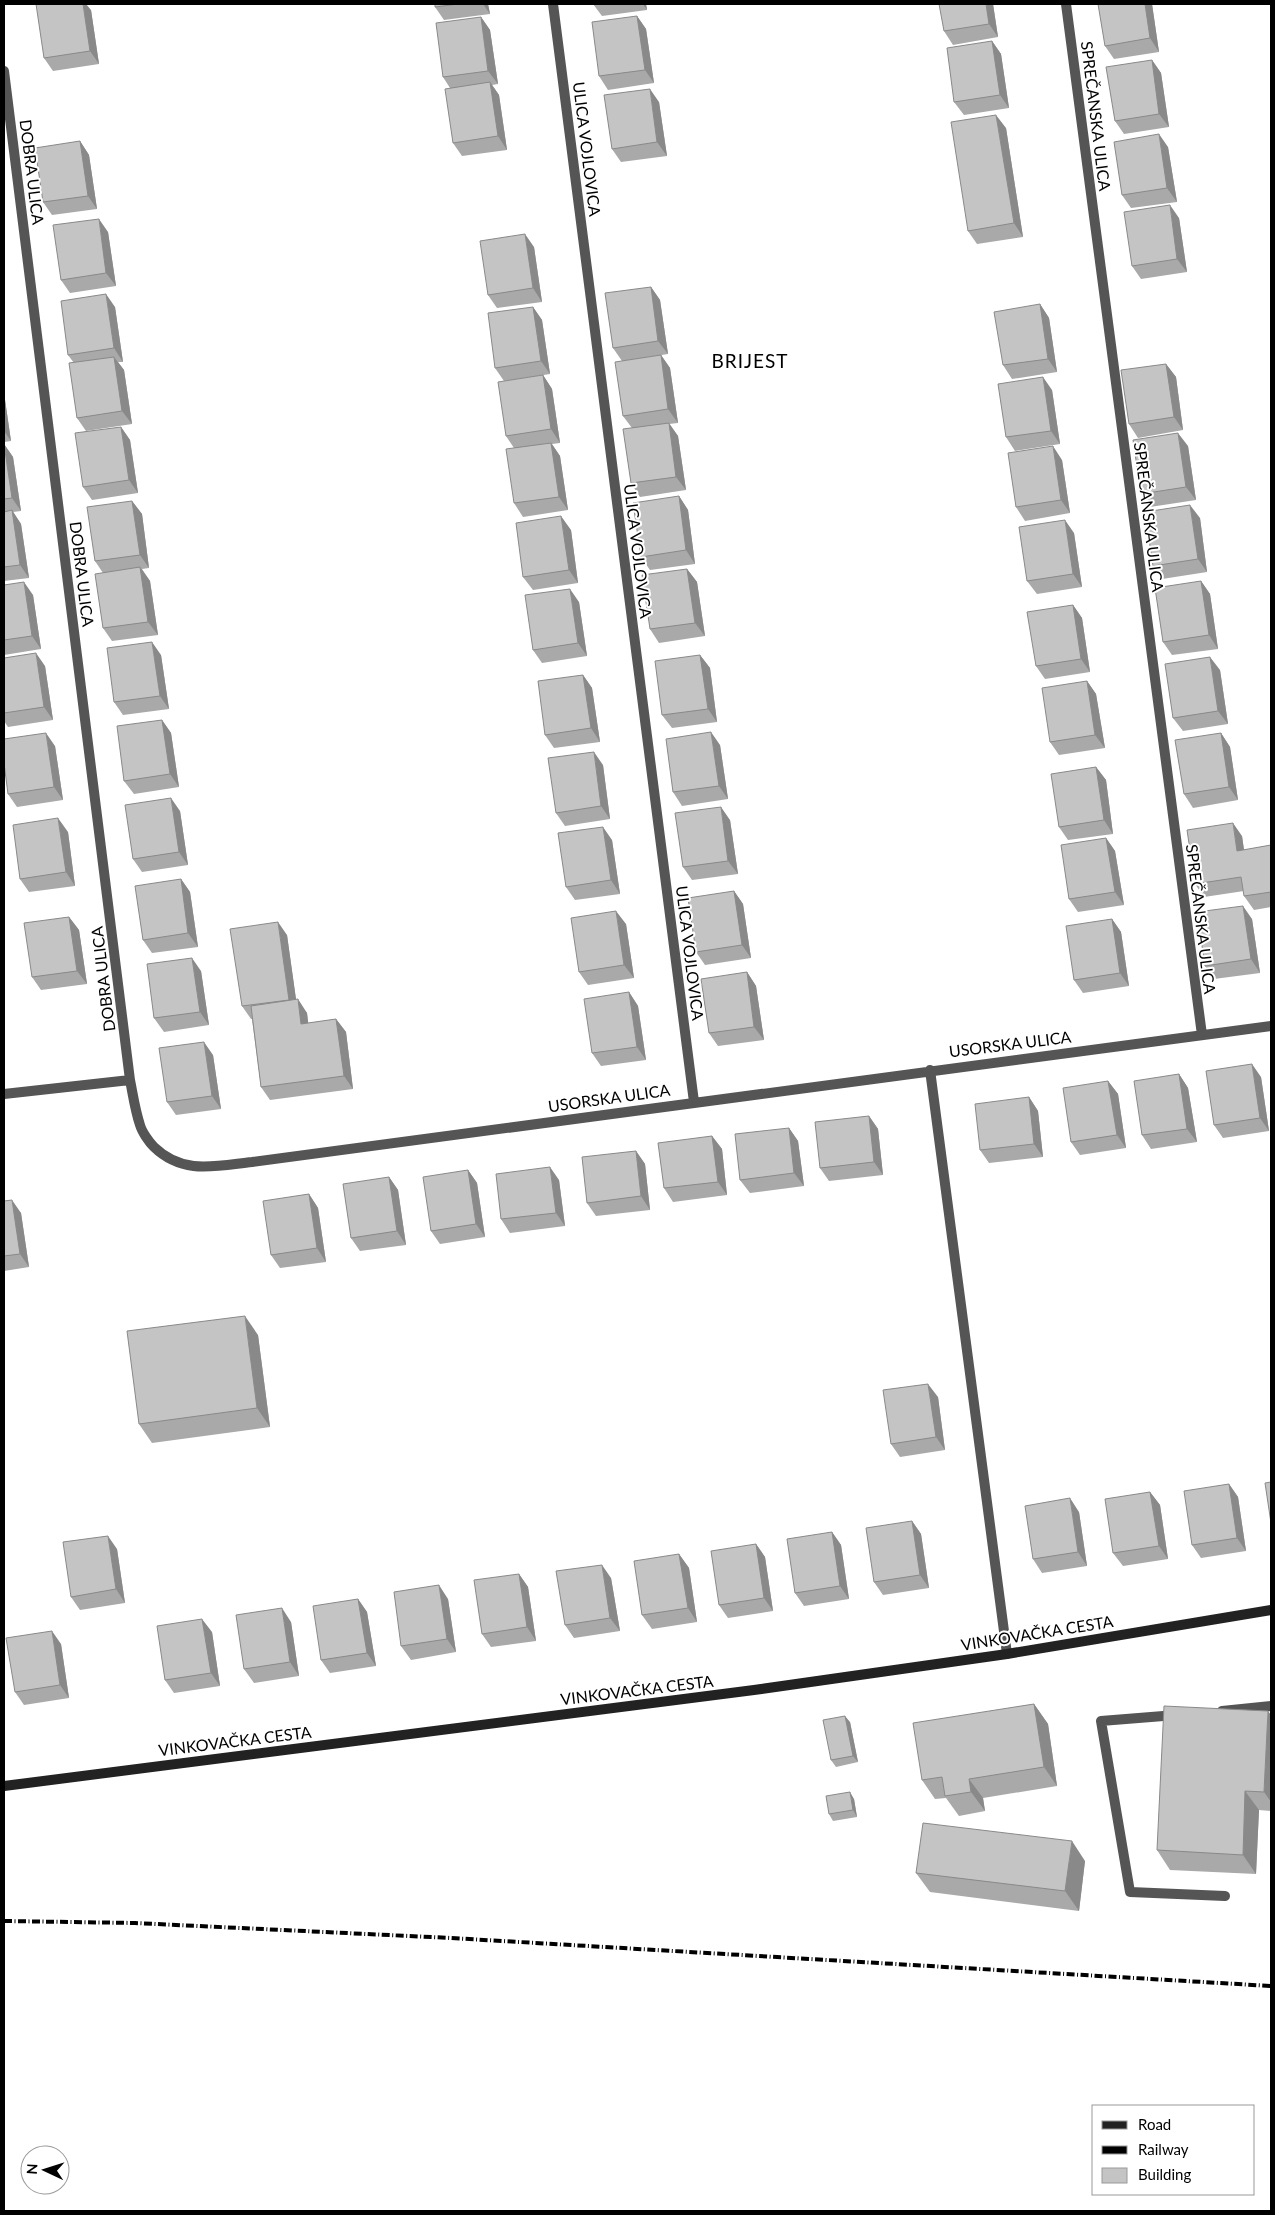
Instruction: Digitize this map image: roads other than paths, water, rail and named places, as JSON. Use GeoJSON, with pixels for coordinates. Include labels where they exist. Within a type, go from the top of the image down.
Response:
{"type":"FeatureCollection","features":[{"type":"Feature","properties":{"kind":"main road","name":"VINKOVAČKA CESTA"},"geometry":{"type":"LineString","coordinates":[[4,1786],[754,1690],[1008,1654],[1271,1610]]}},
{"type":"Feature","properties":{"kind":"street","name":"ULICA VOJLOVICA"},"geometry":{"type":"LineString","coordinates":[[553,4],[694,1102]]}},
{"type":"Feature","properties":{"kind":"street","name":"SPREČANSKA ULICA"},"geometry":{"type":"LineString","coordinates":[[1066,4],[1202,1035]]}},
{"type":"Feature","properties":{"kind":"street","name":"DOBRA ULICA"},"geometry":{"type":"LineString","coordinates":[[4,72],[130,1080]]}},
{"type":"Feature","properties":{"kind":"street","name":"USORSKA ULICA"},"geometry":{"type":"LineString","coordinates":[[130,1080],[140,1127],[151,1144],[166,1158],[182,1165],[203,1167],[1271,1026]]}},
{"type":"Feature","properties":{"kind":"street"},"geometry":{"type":"LineString","coordinates":[[930,1070],[1008,1654]]}},
{"type":"Feature","properties":{"kind":"street"},"geometry":{"type":"LineString","coordinates":[[4,1094],[130,1080]]}},
{"type":"Feature","properties":{"kind":"street"},"geometry":{"type":"LineString","coordinates":[[1214,1711],[1271,1706]]}},
{"type":"Feature","properties":{"kind":"street"},"geometry":{"type":"LineString","coordinates":[[1186,1714],[1101,1721],[1130,1892],[1226,1896]]}},
{"type":"Feature","properties":{"kind":"railway"},"geometry":{"type":"LineString","coordinates":[[4,1921],[135,1923],[451,1938],[1271,1986]]}},
{"type":"Feature","properties":{"kind":"district","name":"BRIJEST"},"geometry":{"type":"Point","coordinates":[750,361]}}]}
